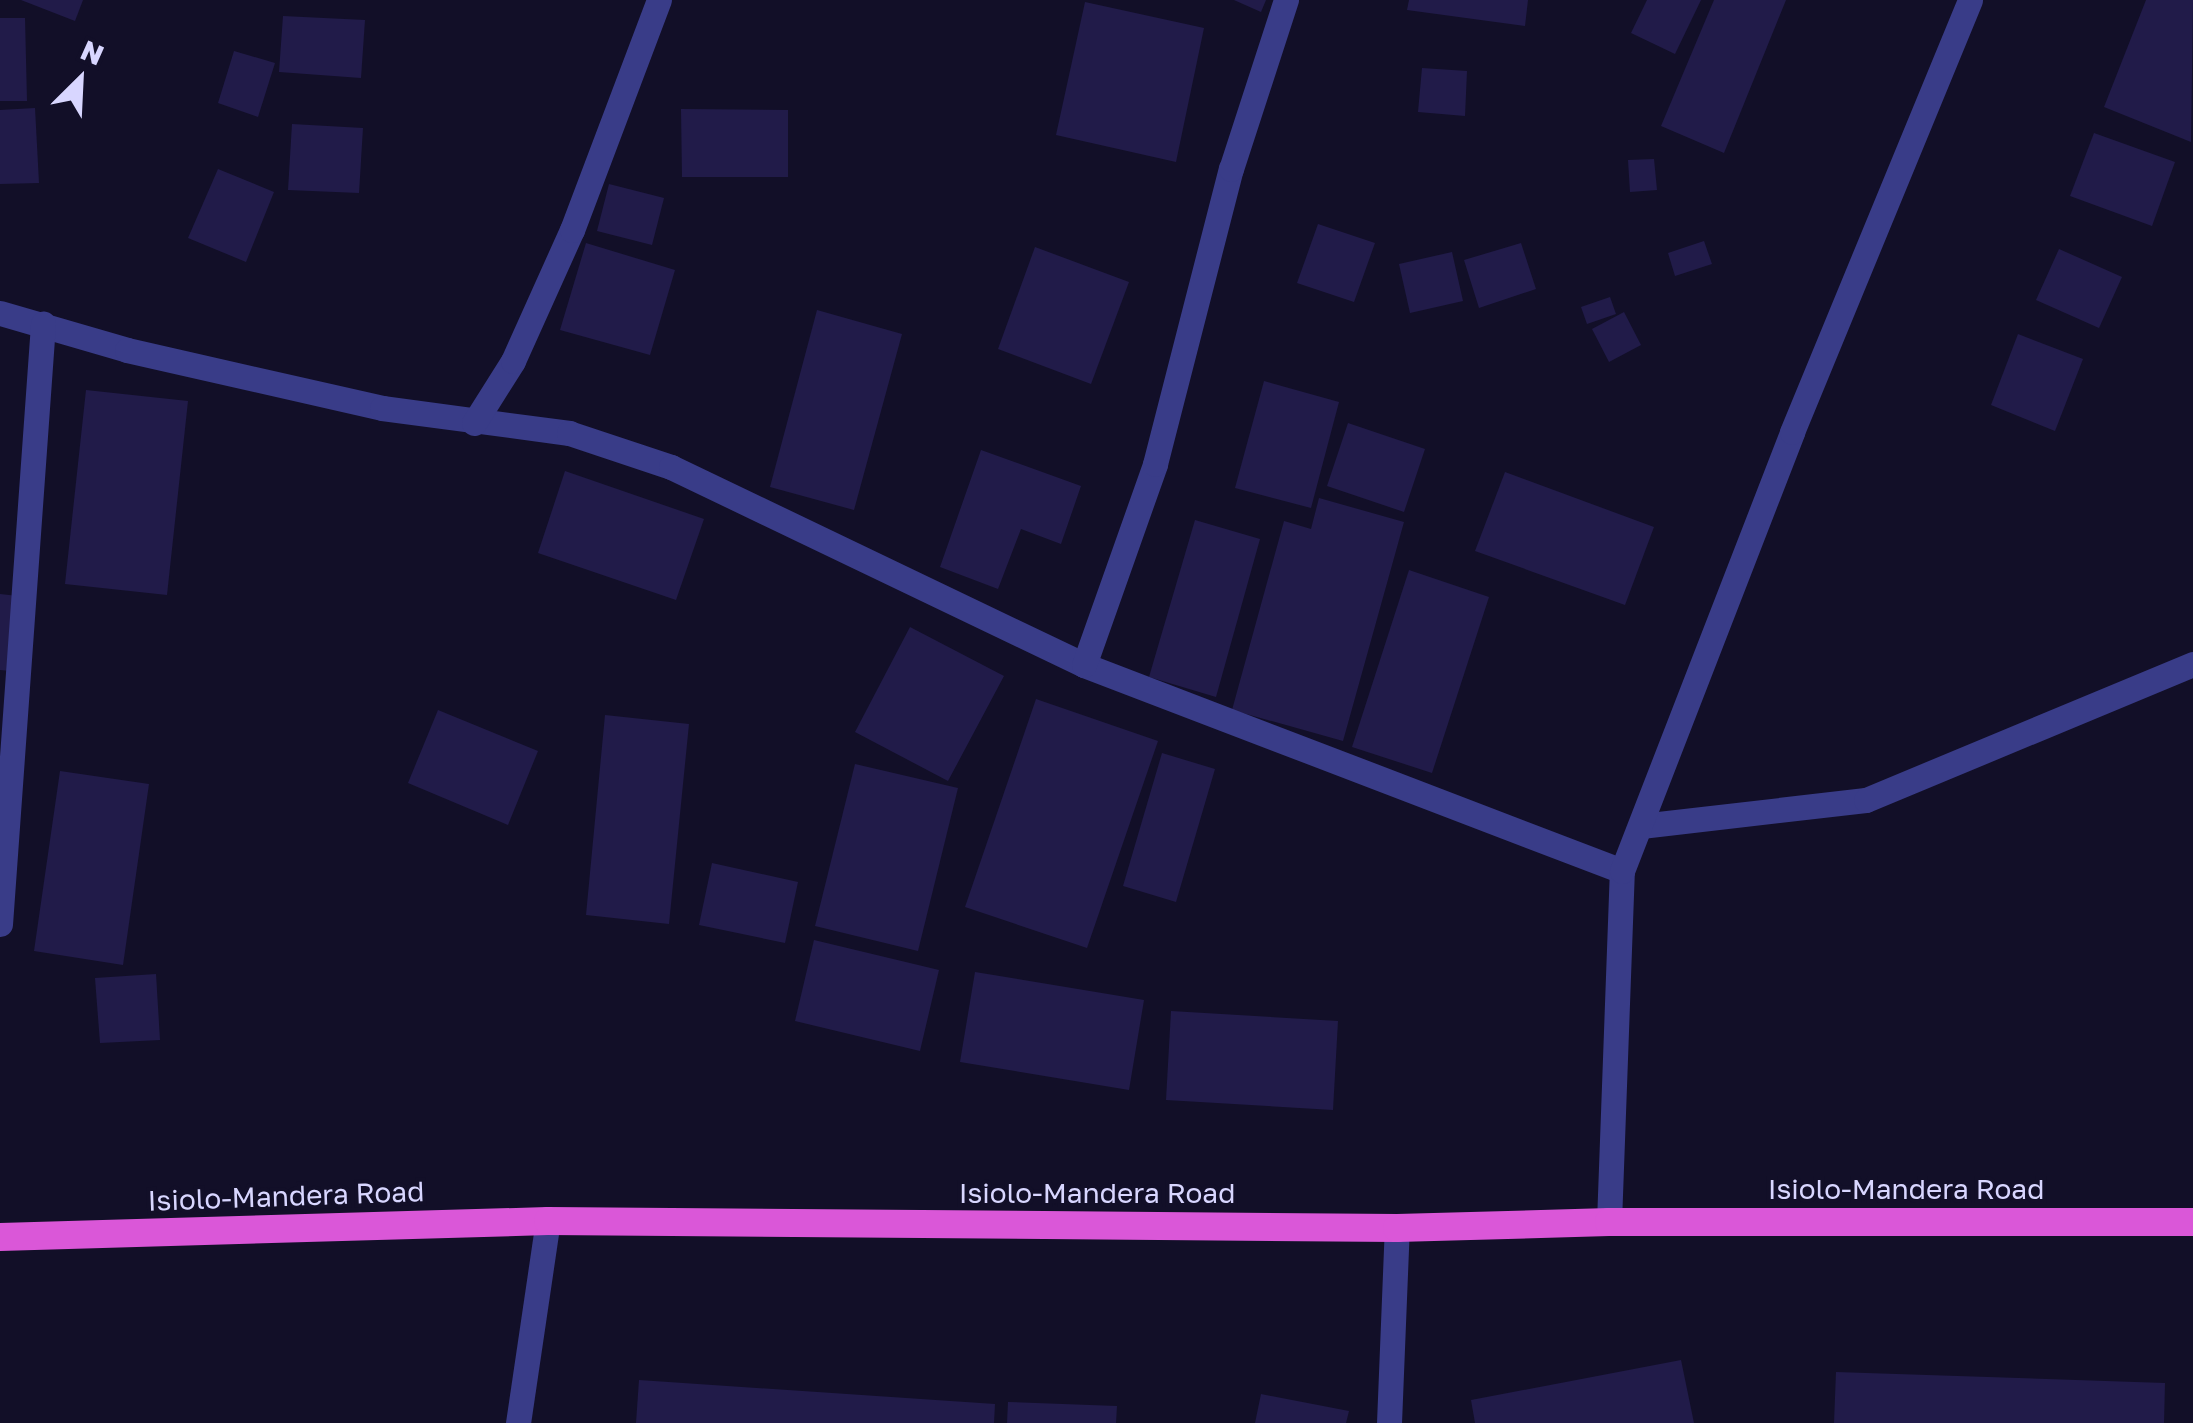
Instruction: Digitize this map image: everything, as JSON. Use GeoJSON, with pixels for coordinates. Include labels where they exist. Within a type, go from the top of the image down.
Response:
{"type":"FeatureCollection","features":[{"type":"Feature","properties":{"kind":"highway","name":"Isiolo-Mandera Road"},"geometry":{"type":"LineString","coordinates":[[0,1237],[548,1221],[1398,1228],[1609,1222],[2193,1222]]}},
{"type":"Feature","properties":{"kind":"street"},"geometry":{"type":"LineString","coordinates":[[474,424],[513,361],[572,230],[659,0]]}},
{"type":"Feature","properties":{"kind":"street"},"geometry":{"type":"LineString","coordinates":[[1084,665],[1155,464],[1231,169],[1286,0]]}},
{"type":"Feature","properties":{"kind":"street"},"geometry":{"type":"LineString","coordinates":[[1609,1222],[1622,871],[1792,432],[1970,0]]}},
{"type":"Feature","properties":{"kind":"street"},"geometry":{"type":"LineString","coordinates":[[0,313],[127,350],[474,424],[570,433],[671,467],[1084,665],[1622,871]]}},
{"type":"Feature","properties":{"kind":"street"},"geometry":{"type":"LineString","coordinates":[[0,924],[43,324]]}},
{"type":"Feature","properties":{"kind":"street"},"geometry":{"type":"LineString","coordinates":[[1641,826],[1866,800],[2193,664]]}},
{"type":"Feature","properties":{"kind":"street"},"geometry":{"type":"LineString","coordinates":[[518,1423],[548,1221]]}},
{"type":"Feature","properties":{"kind":"street"},"geometry":{"type":"LineString","coordinates":[[1389,1423],[1398,1228]]}},
{"type":"Feature","properties":{"kind":"building"},"geometry":{"type":"Polygon","coordinates":[[[21,0],[83,0],[75,21],[21,0]]]}},
{"type":"Feature","properties":{"kind":"building"},"geometry":{"type":"Polygon","coordinates":[[[1234,0],[1266,0],[1261,12],[1234,0]]]}},
{"type":"Feature","properties":{"kind":"building"},"geometry":{"type":"Polygon","coordinates":[[[1409,0],[1528,0],[1525,26],[1407,10],[1409,0]]]}},
{"type":"Feature","properties":{"kind":"building"},"geometry":{"type":"Polygon","coordinates":[[[1647,0],[1701,0],[1675,54],[1631,33],[1647,0]]]}},
{"type":"Feature","properties":{"kind":"building"},"geometry":{"type":"Polygon","coordinates":[[[1714,0],[1786,0],[1724,153],[1661,126],[1714,0]]]}},
{"type":"Feature","properties":{"kind":"building"},"geometry":{"type":"Polygon","coordinates":[[[2146,0],[2193,0],[2191,142],[2104,107],[2146,0]]]}},
{"type":"Feature","properties":{"kind":"building"},"geometry":{"type":"Polygon","coordinates":[[[1085,2],[1204,28],[1176,162],[1056,135],[1085,2]]]}},
{"type":"Feature","properties":{"kind":"building"},"geometry":{"type":"Polygon","coordinates":[[[283,16],[365,20],[361,78],[279,72],[283,16]]]}},
{"type":"Feature","properties":{"kind":"building"},"geometry":{"type":"Polygon","coordinates":[[[0,18],[25,18],[27,101],[0,101],[0,18]]]}},
{"type":"Feature","properties":{"kind":"building"},"geometry":{"type":"Polygon","coordinates":[[[234,51],[275,63],[258,117],[218,103],[234,51]]]}},
{"type":"Feature","properties":{"kind":"building"},"geometry":{"type":"Polygon","coordinates":[[[1422,68],[1467,71],[1465,116],[1418,112],[1422,68]]]}},
{"type":"Feature","properties":{"kind":"building"},"geometry":{"type":"Polygon","coordinates":[[[35,108],[39,183],[0,184],[0,110],[35,108]]]}},
{"type":"Feature","properties":{"kind":"building"},"geometry":{"type":"Polygon","coordinates":[[[681,109],[788,110],[788,177],[682,177],[681,109]]]}},
{"type":"Feature","properties":{"kind":"building"},"geometry":{"type":"Polygon","coordinates":[[[292,124],[363,128],[359,193],[288,190],[292,124]]]}},
{"type":"Feature","properties":{"kind":"building"},"geometry":{"type":"Polygon","coordinates":[[[2094,133],[2175,162],[2152,226],[2070,196],[2094,133]]]}},
{"type":"Feature","properties":{"kind":"building"},"geometry":{"type":"Polygon","coordinates":[[[1654,159],[1657,190],[1630,192],[1628,160],[1654,159]]]}},
{"type":"Feature","properties":{"kind":"building"},"geometry":{"type":"Polygon","coordinates":[[[218,169],[274,192],[246,262],[188,238],[218,169]]]}},
{"type":"Feature","properties":{"kind":"building"},"geometry":{"type":"Polygon","coordinates":[[[609,184],[664,198],[652,245],[597,231],[609,184]]]}},
{"type":"Feature","properties":{"kind":"building"},"geometry":{"type":"Polygon","coordinates":[[[1318,224],[1375,243],[1354,302],[1297,283],[1318,224]]]}},
{"type":"Feature","properties":{"kind":"building"},"geometry":{"type":"Polygon","coordinates":[[[1704,241],[1712,264],[1675,276],[1668,253],[1704,241]]]}},
{"type":"Feature","properties":{"kind":"building"},"geometry":{"type":"Polygon","coordinates":[[[586,243],[675,270],[650,355],[560,330],[586,243]]]}},
{"type":"Feature","properties":{"kind":"building"},"geometry":{"type":"Polygon","coordinates":[[[1521,243],[1536,289],[1479,308],[1464,260],[1521,243]]]}},
{"type":"Feature","properties":{"kind":"building"},"geometry":{"type":"Polygon","coordinates":[[[1035,247],[1129,282],[1091,384],[998,349],[1035,247]]]}},
{"type":"Feature","properties":{"kind":"building"},"geometry":{"type":"Polygon","coordinates":[[[2059,249],[2122,277],[2099,328],[2036,300],[2059,249]]]}},
{"type":"Feature","properties":{"kind":"building"},"geometry":{"type":"Polygon","coordinates":[[[1452,252],[1463,301],[1410,313],[1399,264],[1452,252]]]}},
{"type":"Feature","properties":{"kind":"building"},"geometry":{"type":"Polygon","coordinates":[[[1610,297],[1616,314],[1587,324],[1581,307],[1610,297]]]}},
{"type":"Feature","properties":{"kind":"building"},"geometry":{"type":"Polygon","coordinates":[[[817,310],[902,334],[854,510],[770,487],[817,310]]]}},
{"type":"Feature","properties":{"kind":"building"},"geometry":{"type":"Polygon","coordinates":[[[1624,312],[1641,345],[1609,362],[1592,329],[1624,312]]]}},
{"type":"Feature","properties":{"kind":"building"},"geometry":{"type":"Polygon","coordinates":[[[2018,334],[2083,359],[2055,431],[1991,405],[2018,334]]]}},
{"type":"Feature","properties":{"kind":"building"},"geometry":{"type":"Polygon","coordinates":[[[1264,381],[1339,402],[1311,508],[1235,488],[1264,381]]]}},
{"type":"Feature","properties":{"kind":"building"},"geometry":{"type":"Polygon","coordinates":[[[86,390],[188,401],[167,595],[65,584],[86,390]]]}},
{"type":"Feature","properties":{"kind":"building"},"geometry":{"type":"Polygon","coordinates":[[[1348,423],[1425,449],[1404,512],[1327,486],[1348,423]]]}},
{"type":"Feature","properties":{"kind":"building"},"geometry":{"type":"Polygon","coordinates":[[[981,450],[1081,486],[1061,544],[1021,529],[998,589],[940,567],[981,450]]]}},
{"type":"Feature","properties":{"kind":"building"},"geometry":{"type":"Polygon","coordinates":[[[565,471],[704,519],[676,600],[538,553],[565,471]]]}},
{"type":"Feature","properties":{"kind":"building"},"geometry":{"type":"Polygon","coordinates":[[[1505,472],[1654,527],[1625,605],[1475,551],[1505,472]]]}},
{"type":"Feature","properties":{"kind":"building"},"geometry":{"type":"Polygon","coordinates":[[[1319,498],[1404,522],[1343,741],[1232,710],[1284,521],[1311,529],[1319,498]]]}},
{"type":"Feature","properties":{"kind":"building"},"geometry":{"type":"Polygon","coordinates":[[[1195,520],[1260,539],[1216,697],[1149,677],[1195,520]]]}},
{"type":"Feature","properties":{"kind":"building"},"geometry":{"type":"Polygon","coordinates":[[[1409,570],[1489,597],[1432,773],[1352,747],[1409,570]]]}},
{"type":"Feature","properties":{"kind":"building"},"geometry":{"type":"Polygon","coordinates":[[[0,594],[18,596],[11,671],[0,670],[0,594]]]}},
{"type":"Feature","properties":{"kind":"building"},"geometry":{"type":"Polygon","coordinates":[[[910,627],[1004,676],[948,781],[855,732],[910,627]]]}},
{"type":"Feature","properties":{"kind":"building"},"geometry":{"type":"Polygon","coordinates":[[[1036,699],[1158,741],[1087,948],[965,907],[1036,699]]]}},
{"type":"Feature","properties":{"kind":"building"},"geometry":{"type":"Polygon","coordinates":[[[438,710],[538,751],[508,825],[408,783],[438,710]]]}},
{"type":"Feature","properties":{"kind":"building"},"geometry":{"type":"Polygon","coordinates":[[[605,715],[689,724],[669,924],[586,915],[605,715]]]}},
{"type":"Feature","properties":{"kind":"building"},"geometry":{"type":"Polygon","coordinates":[[[1162,753],[1215,769],[1176,902],[1123,886],[1162,753]]]}},
{"type":"Feature","properties":{"kind":"building"},"geometry":{"type":"Polygon","coordinates":[[[855,764],[958,788],[918,951],[815,926],[855,764]]]}},
{"type":"Feature","properties":{"kind":"building"},"geometry":{"type":"Polygon","coordinates":[[[60,771],[149,784],[123,965],[34,951],[60,771]]]}},
{"type":"Feature","properties":{"kind":"building"},"geometry":{"type":"Polygon","coordinates":[[[712,863],[798,882],[785,943],[699,925],[712,863]]]}},
{"type":"Feature","properties":{"kind":"building"},"geometry":{"type":"Polygon","coordinates":[[[814,940],[939,970],[920,1051],[795,1021],[814,940]]]}},
{"type":"Feature","properties":{"kind":"building"},"geometry":{"type":"Polygon","coordinates":[[[975,972],[1144,1000],[1129,1090],[960,1062],[975,972]]]}},
{"type":"Feature","properties":{"kind":"building"},"geometry":{"type":"Polygon","coordinates":[[[156,974],[160,1040],[100,1043],[95,978],[156,974]]]}},
{"type":"Feature","properties":{"kind":"building"},"geometry":{"type":"Polygon","coordinates":[[[1171,1011],[1338,1021],[1333,1110],[1166,1100],[1171,1011]]]}},
{"type":"Feature","properties":{"kind":"building"},"geometry":{"type":"Polygon","coordinates":[[[1681,1360],[1694,1423],[1475,1423],[1471,1400],[1681,1360]]]}},
{"type":"Feature","properties":{"kind":"building"},"geometry":{"type":"Polygon","coordinates":[[[1836,1372],[2165,1383],[2164,1423],[1834,1423],[1836,1372]]]}},
{"type":"Feature","properties":{"kind":"building"},"geometry":{"type":"Polygon","coordinates":[[[639,1380],[995,1404],[994,1423],[636,1423],[639,1380]]]}},
{"type":"Feature","properties":{"kind":"building"},"geometry":{"type":"Polygon","coordinates":[[[1261,1394],[1349,1411],[1346,1423],[1255,1423],[1261,1394]]]}},
{"type":"Feature","properties":{"kind":"building"},"geometry":{"type":"Polygon","coordinates":[[[1008,1402],[1117,1406],[1116,1423],[1007,1423],[1008,1402]]]}}]}
